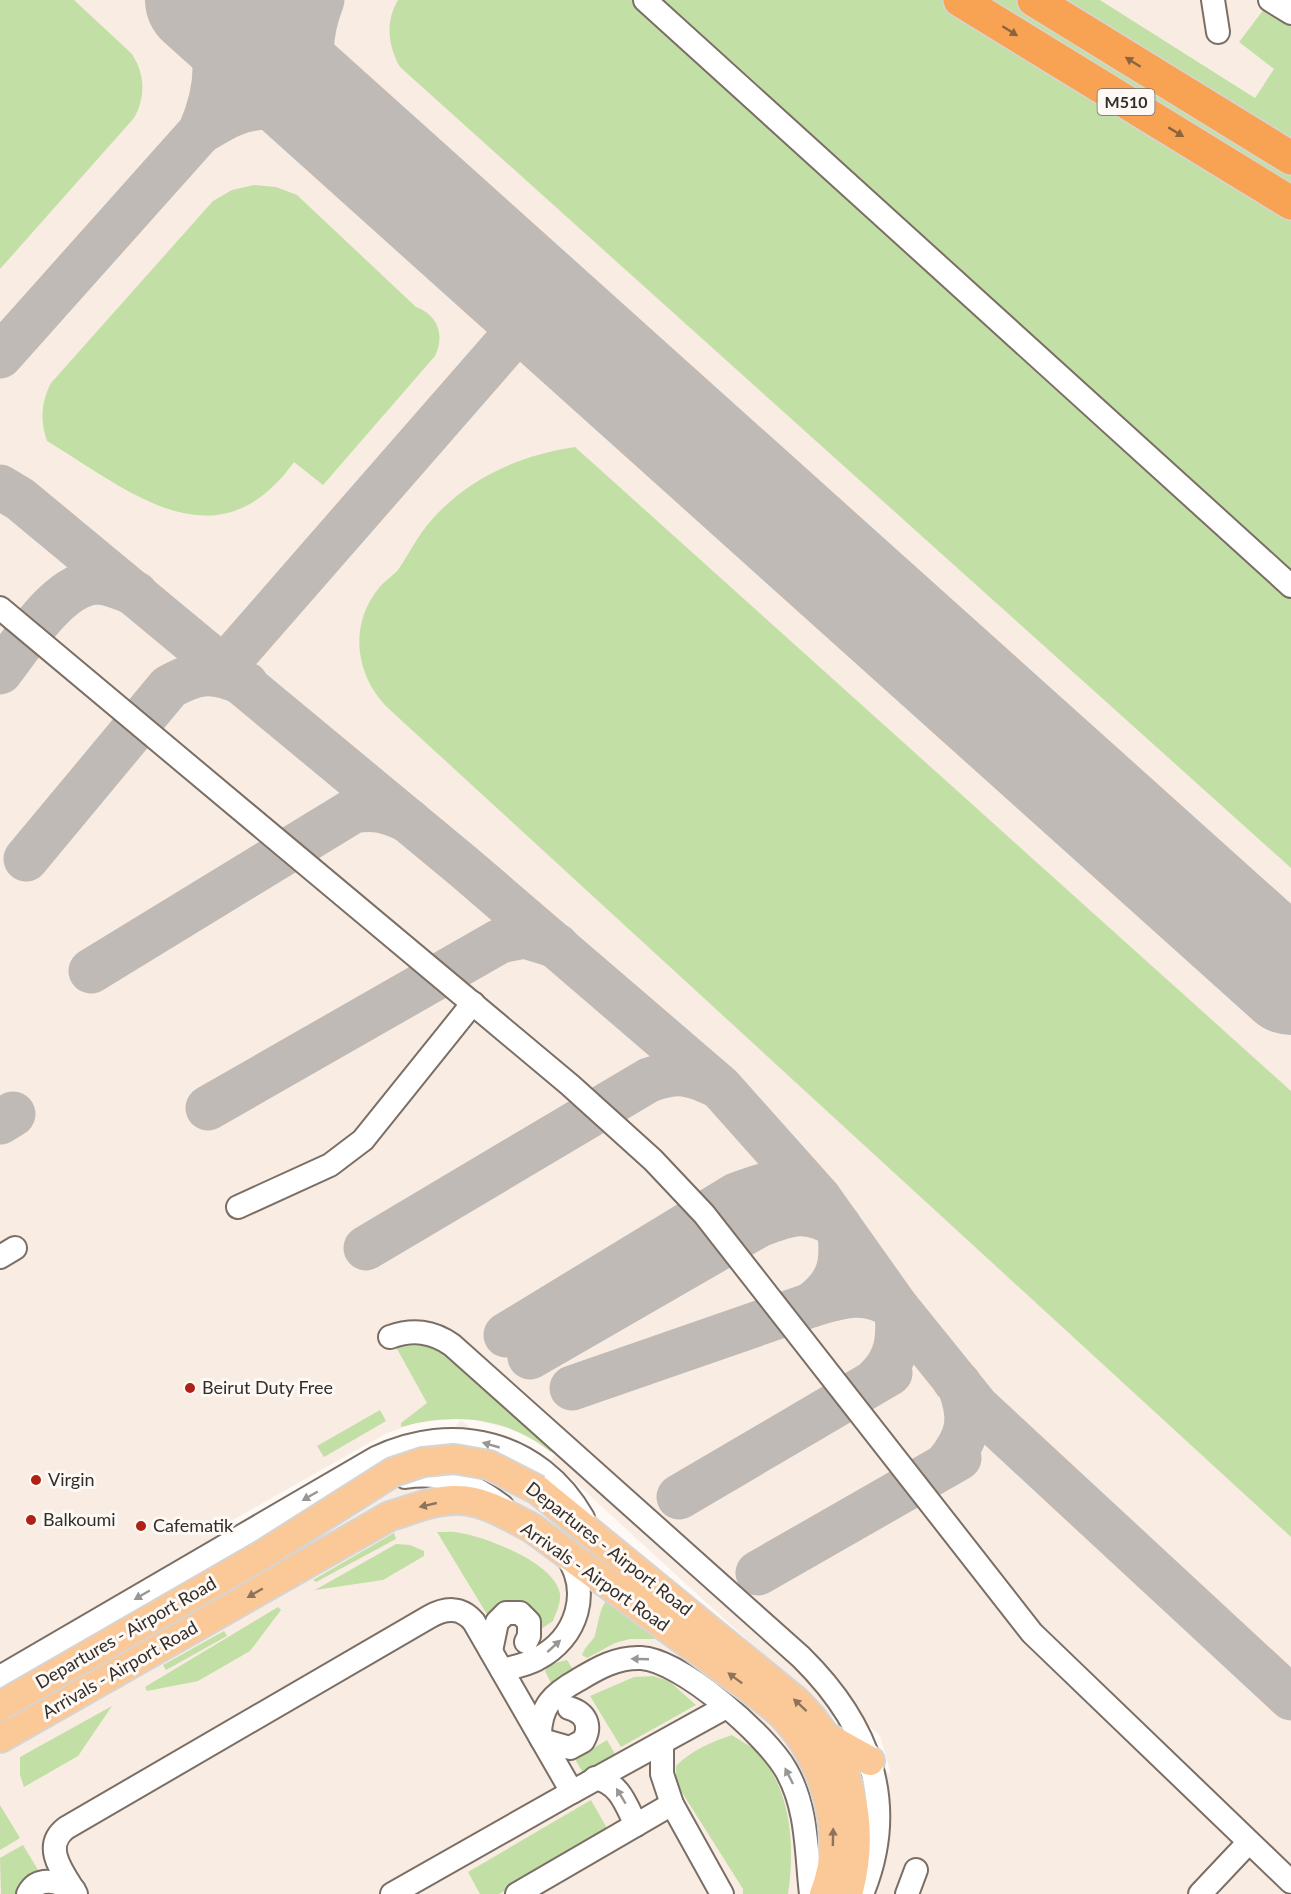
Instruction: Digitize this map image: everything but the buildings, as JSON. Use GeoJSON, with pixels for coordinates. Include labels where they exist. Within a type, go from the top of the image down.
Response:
{"type":"FeatureCollection","features":[{"type":"Feature","properties":{"kind":"highway","name":"M510"},"geometry":{"type":"LineString","coordinates":[[960,0],[1291,203]]}},
{"type":"Feature","properties":{"kind":"highway","name":"M510"},"geometry":{"type":"LineString","coordinates":[[1034,0],[1291,158]]}},
{"type":"Feature","properties":{"kind":"main road","name":"Departures - Airport Road"},"geometry":{"type":"LineString","coordinates":[[0,1705],[262,1555],[393,1472],[423,1461],[454,1459],[489,1465],[540,1481],[591,1533],[796,1701],[827,1737],[846,1778],[857,1834],[853,1875],[848,1894]]}},
{"type":"Feature","properties":{"kind":"main road","name":"Arrivals - Airport Road"},"geometry":{"type":"LineString","coordinates":[[0,1738],[390,1516],[427,1505],[459,1500],[494,1509],[532,1528],[787,1720],[805,1743],[819,1772],[833,1823],[832,1865],[824,1894]]}},
{"type":"Feature","properties":{"kind":"main road"},"geometry":{"type":"LineString","coordinates":[[827,1737],[870,1761]]}},
{"type":"Feature","properties":{"kind":"lane"},"geometry":{"type":"LineString","coordinates":[[645,0],[1291,586]]}},
{"type":"Feature","properties":{"kind":"lane"},"geometry":{"type":"LineString","coordinates":[[1213,0],[1218,32]]}},
{"type":"Feature","properties":{"kind":"lane"},"geometry":{"type":"LineString","coordinates":[[1270,0],[1291,13]]}},
{"type":"Feature","properties":{"kind":"lane"},"geometry":{"type":"LineString","coordinates":[[0,608],[473,1003],[626,1134],[679,1186],[721,1236],[1032,1633],[1291,1882]]}},
{"type":"Feature","properties":{"kind":"lane"},"geometry":{"type":"LineString","coordinates":[[238,1207],[330,1165],[363,1140],[473,1003]]}},
{"type":"Feature","properties":{"kind":"lane"},"geometry":{"type":"LineString","coordinates":[[390,1337],[422,1332],[452,1345],[815,1671],[848,1713],[870,1761],[877,1796],[877,1832],[870,1869],[862,1894]]}},
{"type":"Feature","properties":{"kind":"lane"},"geometry":{"type":"LineString","coordinates":[[0,1677],[393,1450],[431,1440],[466,1439],[516,1454],[540,1481]]}},
{"type":"Feature","properties":{"kind":"lane"},"geometry":{"type":"LineString","coordinates":[[0,1705],[385,1482],[416,1475],[460,1481],[485,1493],[532,1528]]}},
{"type":"Feature","properties":{"kind":"lane"},"geometry":{"type":"LineString","coordinates":[[496,1660],[528,1663],[546,1654],[564,1637],[574,1622],[579,1605],[578,1581],[561,1548]]}},
{"type":"Feature","properties":{"kind":"lane"},"geometry":{"type":"LineString","coordinates":[[75,1892],[55,1855],[54,1843],[61,1832],[429,1617],[449,1609],[463,1612],[474,1622],[572,1792]]}},
{"type":"Feature","properties":{"kind":"lane"},"geometry":{"type":"LineString","coordinates":[[496,1660],[496,1622],[506,1613],[520,1613],[529,1622],[529,1636],[526,1642]]}},
{"type":"Feature","properties":{"kind":"lane"},"geometry":{"type":"LineString","coordinates":[[541,1738],[543,1710],[554,1696],[608,1663],[630,1658],[652,1659],[678,1671],[726,1707],[773,1751],[796,1790],[806,1834],[811,1894]]}},
{"type":"Feature","properties":{"kind":"lane"},"geometry":{"type":"LineString","coordinates":[[392,1894],[595,1778],[726,1707]]}},
{"type":"Feature","properties":{"kind":"lane"},"geometry":{"type":"LineString","coordinates":[[541,1738],[570,1748],[583,1741],[588,1728],[586,1721],[582,1714],[569,1708]]}},
{"type":"Feature","properties":{"kind":"lane"},"geometry":{"type":"LineString","coordinates":[[662,1743],[662,1774],[672,1804],[722,1894]]}},
{"type":"Feature","properties":{"kind":"lane"},"geometry":{"type":"LineString","coordinates":[[595,1778],[608,1782],[618,1791],[636,1825]]}},
{"type":"Feature","properties":{"kind":"lane"},"geometry":{"type":"LineString","coordinates":[[517,1894],[672,1804]]}},
{"type":"Feature","properties":{"kind":"lane"},"geometry":{"type":"LineString","coordinates":[[1200,1894],[1249,1842]]}},
{"type":"Feature","properties":{"kind":"lane"},"geometry":{"type":"LineString","coordinates":[[907,1894],[916,1870]]}},
{"type":"Feature","properties":{"kind":"lane"},"geometry":{"type":"LineString","coordinates":[[28,1894],[37,1884],[44,1882],[59,1884],[75,1892]]}},
{"type":"Feature","properties":{"kind":"shaded area"},"geometry":{"type":"Polygon","coordinates":[[[0,0],[788,0],[1291,566],[1291,1894],[0,1894],[0,1720],[416,1472],[461,1420],[891,1775],[880,1736],[868,1725],[858,1706],[843,1716],[838,1711],[831,1717],[551,1460],[555,1455],[536,1441],[512,1429],[466,1418],[418,1422],[385,1434],[224,1525],[235,1545],[0,1683],[0,0]]]}},
{"type":"Feature","properties":{"kind":"shaded area"},"geometry":{"type":"Polygon","coordinates":[[[1100,0],[1291,0],[1291,25],[1264,9],[1239,42],[1274,69],[1255,98],[1100,0]]]}},
{"type":"Feature","properties":{"kind":"green space"},"geometry":{"type":"Polygon","coordinates":[[[0,0],[74,0],[132,54],[142,78],[142,94],[134,118],[0,269],[0,0]]]}},
{"type":"Feature","properties":{"kind":"green space"},"geometry":{"type":"Polygon","coordinates":[[[398,0],[1100,0],[1255,98],[1274,69],[1239,42],[1264,9],[1291,25],[1291,868],[400,67],[393,51],[390,34],[391,17],[398,0]]]}},
{"type":"Feature","properties":{"kind":"green space"},"geometry":{"type":"Polygon","coordinates":[[[254,185],[276,187],[297,195],[416,307],[430,315],[439,333],[438,348],[435,356],[323,485],[294,462],[265,494],[235,511],[204,516],[173,510],[141,498],[47,441],[43,426],[43,404],[51,383],[213,201],[232,190],[254,185]]]}},
{"type":"Feature","properties":{"kind":"green space"},"geometry":{"type":"Polygon","coordinates":[[[575,447],[1291,1091],[1291,1537],[389,709],[378,696],[363,667],[360,651],[362,619],[378,589],[398,570],[422,532],[453,499],[490,474],[531,457],[575,447]]]}},
{"type":"Feature","properties":{"kind":"green space"},"geometry":{"type":"Polygon","coordinates":[[[422,1345],[454,1354],[556,1446],[551,1452],[516,1431],[479,1421],[441,1420],[401,1427],[401,1423],[427,1403],[396,1347],[422,1345]]]}},
{"type":"Feature","properties":{"kind":"green space"},"geometry":{"type":"Polygon","coordinates":[[[380,1410],[386,1421],[324,1457],[317,1446],[380,1410]]]}},
{"type":"Feature","properties":{"kind":"green space"},"geometry":{"type":"Polygon","coordinates":[[[437,1532],[458,1532],[487,1540],[534,1562],[555,1583],[560,1594],[553,1621],[541,1629],[538,1618],[493,1610],[488,1616],[437,1532]]]}},
{"type":"Feature","properties":{"kind":"green space"},"geometry":{"type":"Polygon","coordinates":[[[394,1533],[396,1539],[316,1582],[313,1580],[394,1533]]]}},
{"type":"Feature","properties":{"kind":"green space"},"geometry":{"type":"Polygon","coordinates":[[[396,1544],[410,1545],[424,1551],[424,1556],[383,1580],[315,1590],[396,1544]]]}},
{"type":"Feature","properties":{"kind":"green space"},"geometry":{"type":"Polygon","coordinates":[[[609,1599],[656,1636],[655,1639],[630,1639],[615,1643],[587,1658],[582,1655],[594,1637],[601,1610],[609,1599]]]}},
{"type":"Feature","properties":{"kind":"green space"},"geometry":{"type":"Polygon","coordinates":[[[278,1607],[281,1610],[250,1651],[198,1681],[147,1691],[145,1687],[278,1607]]]}},
{"type":"Feature","properties":{"kind":"green space"},"geometry":{"type":"Polygon","coordinates":[[[224,1631],[227,1636],[166,1670],[163,1665],[224,1631]]]}},
{"type":"Feature","properties":{"kind":"green space"},"geometry":{"type":"Polygon","coordinates":[[[567,1660],[573,1670],[554,1689],[545,1671],[547,1665],[567,1660]]]}},
{"type":"Feature","properties":{"kind":"green space"},"geometry":{"type":"Polygon","coordinates":[[[653,1676],[669,1681],[696,1705],[621,1747],[590,1696],[634,1677],[653,1676]]]}},
{"type":"Feature","properties":{"kind":"green space"},"geometry":{"type":"Polygon","coordinates":[[[112,1706],[78,1756],[24,1787],[20,1775],[20,1757],[112,1706]]]}},
{"type":"Feature","properties":{"kind":"green space"},"geometry":{"type":"Polygon","coordinates":[[[732,1735],[758,1753],[778,1784],[791,1839],[788,1894],[743,1894],[743,1889],[676,1783],[676,1766],[682,1760],[702,1747],[732,1735]]]}},
{"type":"Feature","properties":{"kind":"green space"},"geometry":{"type":"Polygon","coordinates":[[[607,1740],[615,1754],[583,1773],[575,1759],[607,1740]]]}},
{"type":"Feature","properties":{"kind":"green space"},"geometry":{"type":"Polygon","coordinates":[[[591,1800],[608,1830],[499,1894],[480,1894],[468,1872],[591,1800]]]}},
{"type":"Feature","properties":{"kind":"green space"},"geometry":{"type":"Polygon","coordinates":[[[0,1805],[20,1838],[0,1850],[0,1805]]]}},
{"type":"Feature","properties":{"kind":"green space"},"geometry":{"type":"Polygon","coordinates":[[[23,1845],[41,1875],[23,1894],[1,1894],[0,1858],[23,1845]]]}},
{"type":"Feature","properties":{"kind":"taxiway"},"geometry":{"type":"LineString","coordinates":[[0,356],[200,132],[211,99],[214,81],[214,47],[202,15],[192,0]]}},
{"type":"Feature","properties":{"kind":"taxiway"},"geometry":{"type":"LineString","coordinates":[[207,0],[230,10],[257,13],[283,9],[307,0]]}},
{"type":"Feature","properties":{"kind":"taxiway"},"geometry":{"type":"LineString","coordinates":[[208,123],[318,0]]}},
{"type":"Feature","properties":{"kind":"taxiway"},"geometry":{"type":"LineString","coordinates":[[322,0],[313,33],[312,63],[320,92],[337,122]]}},
{"type":"Feature","properties":{"kind":"taxiway"},"geometry":{"type":"LineString","coordinates":[[200,132],[233,114],[258,107],[281,107],[303,112],[324,121],[344,134],[400,179]]}},
{"type":"Feature","properties":{"kind":"taxiway"},"geometry":{"type":"LineString","coordinates":[[224,667],[540,305]]}},
{"type":"Feature","properties":{"kind":"taxiway"},"geometry":{"type":"LineString","coordinates":[[0,487],[20,499],[464,867],[720,1087],[819,1198],[897,1308],[977,1407],[1291,1698]]}},
{"type":"Feature","properties":{"kind":"taxiway"},"geometry":{"type":"LineString","coordinates":[[0,672],[42,617],[68,593],[82,585],[101,582],[136,594]]}},
{"type":"Feature","properties":{"kind":"taxiway"},"geometry":{"type":"LineString","coordinates":[[26,859],[169,687],[189,677],[207,674],[225,676],[246,684]]}},
{"type":"Feature","properties":{"kind":"taxiway"},"geometry":{"type":"LineString","coordinates":[[91,971],[353,811],[368,809],[382,811],[409,821]]}},
{"type":"Feature","properties":{"kind":"taxiway"},"geometry":{"type":"LineString","coordinates":[[208,1108],[500,941],[525,936],[557,946]]}},
{"type":"Feature","properties":{"kind":"taxiway"},"geometry":{"type":"LineString","coordinates":[[366,1248],[649,1080],[684,1074],[718,1086]]}},
{"type":"Feature","properties":{"kind":"taxiway"},"geometry":{"type":"LineString","coordinates":[[0,1122],[13,1114]]}},
{"type":"Feature","properties":{"kind":"taxiway"},"geometry":{"type":"LineString","coordinates":[[506,1335],[736,1195],[778,1184],[796,1188],[819,1198]]}},
{"type":"Feature","properties":{"kind":"taxiway"},"geometry":{"type":"LineString","coordinates":[[530,1357],[759,1225],[791,1215],[817,1216],[839,1226],[841,1250],[838,1271],[829,1288],[811,1305]]}},
{"type":"Feature","properties":{"kind":"taxiway"},"geometry":{"type":"LineString","coordinates":[[572,1388],[811,1305],[854,1295],[875,1298],[897,1308],[898,1328],[894,1355],[877,1379]]}},
{"type":"Feature","properties":{"kind":"taxiway"},"geometry":{"type":"LineString","coordinates":[[679,1497],[890,1373]]}},
{"type":"Feature","properties":{"kind":"taxiway"},"geometry":{"type":"LineString","coordinates":[[946,1465],[964,1436],[967,1417],[963,1396],[959,1384],[955,1381]]}},
{"type":"Feature","properties":{"kind":"taxiway"},"geometry":{"type":"LineString","coordinates":[[758,1573],[959,1458]]}},
{"type":"Feature","properties":{"kind":"runway"},"geometry":{"type":"LineString","coordinates":[[201,0],[1291,979]]}},
{"type":"Feature","properties":{"kind":"place","name":"Beirut Duty Free"},"geometry":{"type":"Point","coordinates":[190,1388]}},
{"type":"Feature","properties":{"kind":"place","name":"Virgin"},"geometry":{"type":"Point","coordinates":[36,1480]}},
{"type":"Feature","properties":{"kind":"place","name":"Balkoumi"},"geometry":{"type":"Point","coordinates":[31,1520]}},
{"type":"Feature","properties":{"kind":"place","name":"Cafematik"},"geometry":{"type":"Point","coordinates":[141,1526]}}]}
